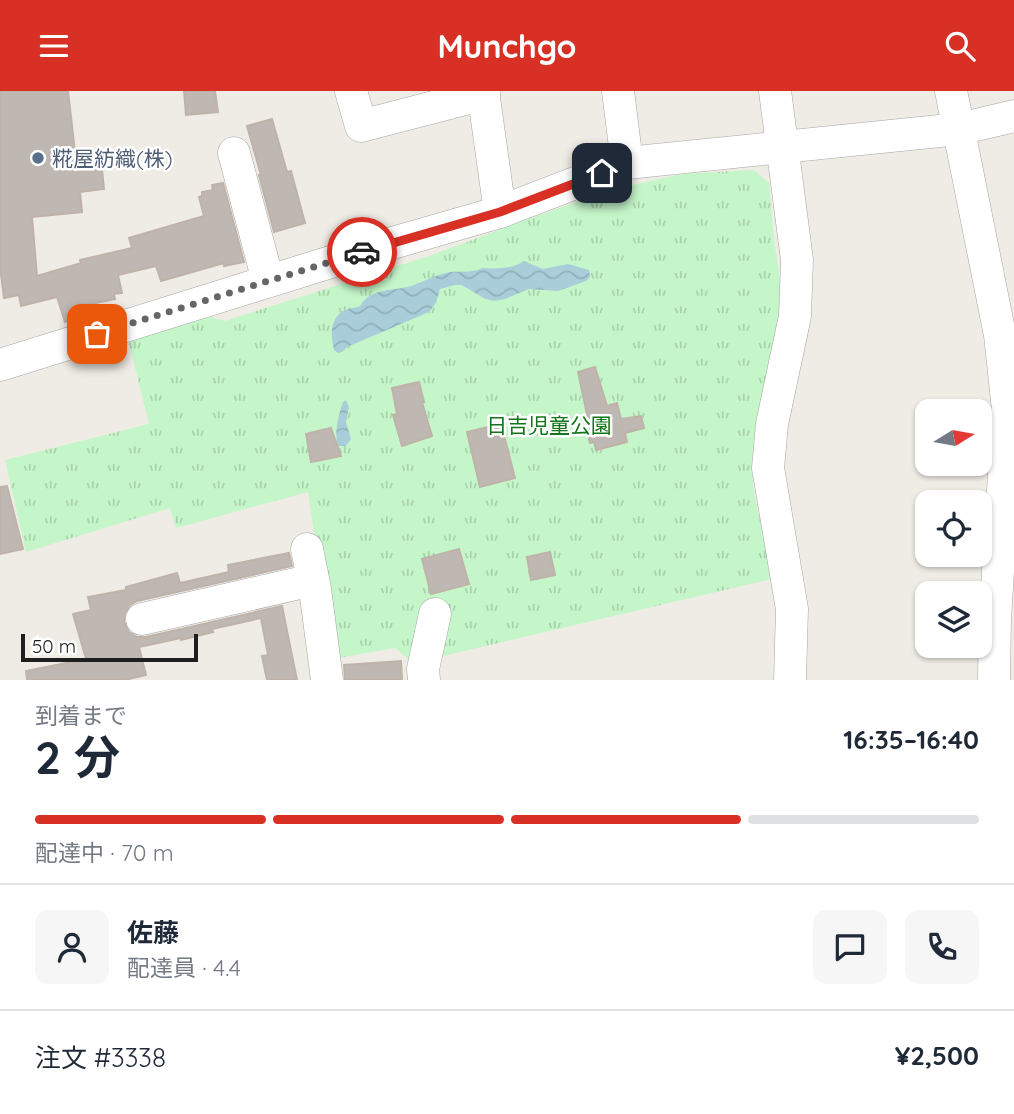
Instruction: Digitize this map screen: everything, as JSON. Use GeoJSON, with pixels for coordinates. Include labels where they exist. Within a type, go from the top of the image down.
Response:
{"type":"FeatureCollection","features":[{"type":"Feature","properties":{"kind":"street"},"geometry":{"type":"LineString","coordinates":[[351,91],[362,126],[483,93],[500,212]]}},
{"type":"Feature","properties":{"kind":"street"},"geometry":{"type":"LineString","coordinates":[[618,91],[627,163]]}},
{"type":"Feature","properties":{"kind":"street"},"geometry":{"type":"LineString","coordinates":[[775,91],[797,260],[795,316],[772,424],[768,468],[792,609],[790,680]]}},
{"type":"Feature","properties":{"kind":"street"},"geometry":{"type":"LineString","coordinates":[[951,91],[1000,335],[1008,410],[995,619],[994,680]]}},
{"type":"Feature","properties":{"kind":"street"},"geometry":{"type":"LineString","coordinates":[[0,365],[500,212],[627,163],[958,129],[1014,116]]}},
{"type":"Feature","properties":{"kind":"street"},"geometry":{"type":"LineString","coordinates":[[234,153],[268,282]]}},
{"type":"Feature","properties":{"kind":"street"},"geometry":{"type":"LineString","coordinates":[[307,549],[327,680]]}},
{"type":"Feature","properties":{"kind":"street"},"geometry":{"type":"LineString","coordinates":[[142,619],[313,580]]}},
{"type":"Feature","properties":{"kind":"street"},"geometry":{"type":"LineString","coordinates":[[424,680],[423,669],[435,614]]}},
{"type":"Feature","properties":{"kind":"green space","name":"日吉児童公園"},"geometry":{"type":"Polygon","coordinates":[[[754,170],[769,183],[783,299],[756,432],[753,487],[772,579],[413,663],[395,648],[332,659],[308,492],[176,528],[170,508],[26,552],[5,460],[149,424],[128,339],[201,314],[225,321],[432,255],[614,189],[682,174],[754,170]]]}},
{"type":"Feature","properties":{"kind":"water"},"geometry":{"type":"Polygon","coordinates":[[[524,261],[543,269],[568,264],[589,270],[590,277],[558,291],[529,289],[494,301],[485,299],[462,285],[440,289],[436,303],[429,312],[347,347],[342,352],[334,350],[332,334],[335,319],[343,311],[360,306],[377,292],[407,287],[446,273],[504,268],[524,261]]]}},
{"type":"Feature","properties":{"kind":"water"},"geometry":{"type":"Polygon","coordinates":[[[346,400],[349,407],[346,422],[351,439],[346,446],[338,446],[337,424],[343,402],[346,400]]]}},
{"type":"Feature","properties":{"kind":"building"},"geometry":{"type":"Polygon","coordinates":[[[0,91],[68,91],[75,152],[100,149],[104,189],[80,192],[82,212],[32,217],[37,276],[81,263],[80,260],[132,248],[129,238],[204,216],[199,197],[202,192],[213,190],[212,185],[223,183],[244,262],[224,266],[224,263],[161,281],[156,266],[118,275],[122,293],[114,294],[115,299],[82,306],[85,315],[65,322],[57,297],[21,306],[19,295],[4,298],[0,267],[0,91]]]}},
{"type":"Feature","properties":{"kind":"building"},"geometry":{"type":"Polygon","coordinates":[[[184,91],[215,91],[218,112],[186,115],[184,91]]]}},
{"type":"Feature","properties":{"kind":"building"},"geometry":{"type":"Polygon","coordinates":[[[272,119],[287,172],[291,171],[305,223],[274,232],[247,126],[272,119]]]}},
{"type":"Feature","properties":{"kind":"building"},"geometry":{"type":"Polygon","coordinates":[[[595,367],[607,406],[617,403],[621,419],[641,416],[644,428],[625,433],[627,442],[596,450],[594,442],[590,443],[585,424],[589,424],[578,372],[595,367]]]}},
{"type":"Feature","properties":{"kind":"building"},"geometry":{"type":"Polygon","coordinates":[[[419,382],[432,436],[402,446],[393,415],[397,414],[392,388],[419,382]]]}},
{"type":"Feature","properties":{"kind":"building"},"geometry":{"type":"Polygon","coordinates":[[[501,424],[515,478],[480,487],[467,432],[501,424]]]}},
{"type":"Feature","properties":{"kind":"building"},"geometry":{"type":"Polygon","coordinates":[[[331,428],[341,456],[311,462],[306,434],[331,428]]]}},
{"type":"Feature","properties":{"kind":"building"},"geometry":{"type":"Polygon","coordinates":[[[7,486],[23,549],[0,554],[0,487],[7,486]]]}},
{"type":"Feature","properties":{"kind":"building"},"geometry":{"type":"Polygon","coordinates":[[[459,549],[469,584],[431,594],[422,559],[459,549]]]}},
{"type":"Feature","properties":{"kind":"building"},"geometry":{"type":"Polygon","coordinates":[[[550,552],[555,575],[531,580],[527,557],[550,552]]]}},
{"type":"Feature","properties":{"kind":"building"},"geometry":{"type":"Polygon","coordinates":[[[289,553],[292,566],[137,601],[130,605],[125,613],[124,622],[129,632],[137,637],[146,637],[282,606],[297,680],[267,680],[262,656],[268,655],[261,618],[212,629],[213,632],[181,640],[139,647],[146,675],[125,680],[27,680],[26,671],[86,659],[73,614],[91,610],[88,597],[126,590],[126,587],[177,573],[180,583],[229,572],[228,565],[289,553]]]}},
{"type":"Feature","properties":{"kind":"building"},"geometry":{"type":"Polygon","coordinates":[[[401,661],[402,680],[345,680],[344,665],[401,661]]]}},
{"type":"Feature","properties":{"kind":"way so far"},"geometry":{"type":"LineString","coordinates":[[97,334],[362,252]]}},
{"type":"Feature","properties":{"kind":"place","name":"糀屋紡織(株)"},"geometry":{"type":"Point","coordinates":[38,158]}},
{"type":"Feature","properties":{"kind":"route"},"geometry":{"type":"LineString","coordinates":[[362,252],[500,212],[602,173]]}}]}
